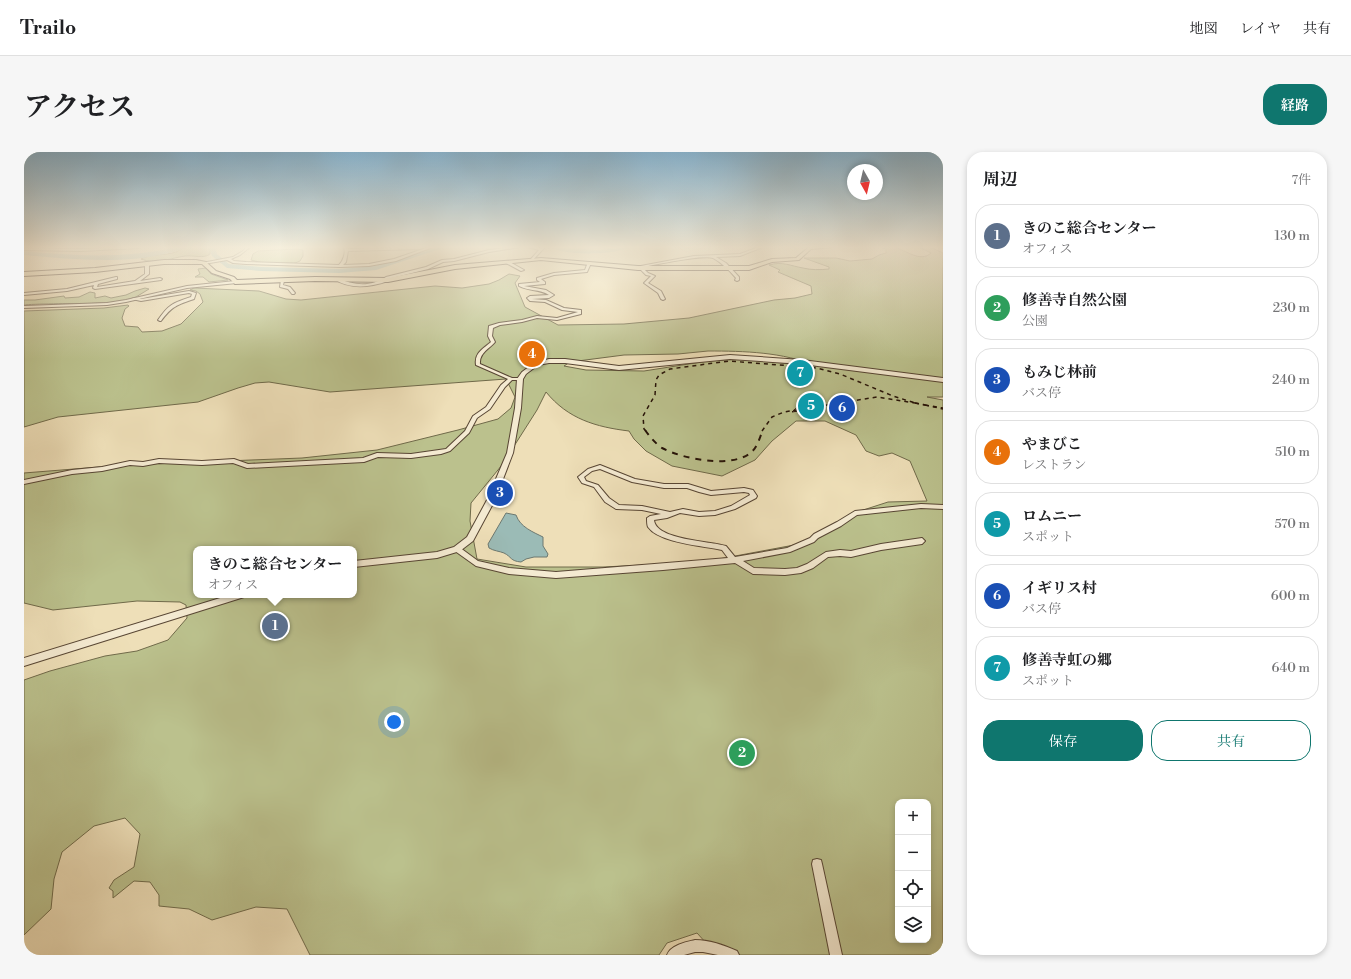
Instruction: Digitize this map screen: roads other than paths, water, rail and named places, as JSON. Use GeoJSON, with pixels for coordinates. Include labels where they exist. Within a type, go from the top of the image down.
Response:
{"type":"FeatureCollection","features":[{"type":"Feature","properties":{"kind":"street"},"geometry":{"type":"LineString","coordinates":[[24,294],[67,290],[90,284]]}},
{"type":"Feature","properties":{"kind":"street"},"geometry":{"type":"LineString","coordinates":[[96,284],[95,288],[121,284]]}},
{"type":"Feature","properties":{"kind":"street"},"geometry":{"type":"LineString","coordinates":[[24,307],[116,303],[134,300],[187,286],[205,284]]}},
{"type":"Feature","properties":{"kind":"street"},"geometry":{"type":"LineString","coordinates":[[281,284],[281,286],[289,288],[293,293]]}},
{"type":"Feature","properties":{"kind":"street"},"geometry":{"type":"LineString","coordinates":[[520,379],[511,379],[478,365],[478,355],[494,342],[490,336],[491,327],[499,324],[522,322],[537,317],[557,319],[580,313],[580,311],[563,309],[546,301],[531,300],[529,298],[531,297],[549,297],[552,295],[544,291],[525,288],[520,285],[526,284]]}},
{"type":"Feature","properties":{"kind":"street"},"geometry":{"type":"LineString","coordinates":[[648,284],[660,292],[663,299]]}},
{"type":"Feature","properties":{"kind":"street"},"geometry":{"type":"LineString","coordinates":[[134,300],[142,300],[180,293],[194,294],[193,298],[164,308]]}},
{"type":"Feature","properties":{"kind":"street"},"geometry":{"type":"LineString","coordinates":[[160,320],[167,310],[177,303]]}},
{"type":"Feature","properties":{"kind":"street"},"geometry":{"type":"LineString","coordinates":[[357,564],[437,555],[457,549],[470,539],[480,523],[505,467],[513,441],[518,408],[520,379],[530,367],[536,364],[549,361],[565,361],[619,368],[730,357],[802,362],[943,380]]}},
{"type":"Feature","properties":{"kind":"street"},"geometry":{"type":"LineString","coordinates":[[24,482],[72,472],[130,463],[143,464],[159,461],[226,461],[252,466],[364,460],[377,455],[410,456],[441,452],[448,450],[467,432],[475,417],[488,408],[503,386],[511,379]]}},
{"type":"Feature","properties":{"kind":"street"},"geometry":{"type":"LineString","coordinates":[[670,514],[642,508],[618,507],[607,500],[596,486],[584,482],[581,477],[585,472],[593,468],[603,467],[634,481],[669,487],[688,486],[711,493],[751,491],[754,496],[720,513],[701,514],[684,511],[666,516],[650,518],[650,524],[656,531],[668,537],[724,548],[735,560],[753,571],[798,571],[810,566],[826,555],[851,554],[881,547],[922,542]]}},
{"type":"Feature","properties":{"kind":"street"},"geometry":{"type":"LineString","coordinates":[[457,549],[471,560],[483,566],[509,571],[556,574],[663,567],[735,560],[788,550],[801,546],[812,540],[816,536],[839,524],[855,513],[921,506],[943,507]]}},
{"type":"Feature","properties":{"kind":"street"},"geometry":{"type":"LineString","coordinates":[[24,662],[231,598]]}},
{"type":"Feature","properties":{"kind":"street"},"geometry":{"type":"LineString","coordinates":[[817,864],[836,955]]}},
{"type":"Feature","properties":{"kind":"street"},"geometry":{"type":"LineString","coordinates":[[673,955],[691,946],[709,946],[733,955]]}},
{"type":"Feature","properties":{"kind":"water"},"geometry":{"type":"Polygon","coordinates":[[[506,513],[516,515],[520,523],[543,537],[543,546],[548,554],[547,557],[534,557],[521,562],[513,560],[507,554],[489,548],[488,544],[506,513]]]}},
{"type":"Feature","properties":{"kind":"railway"},"geometry":{"type":"LineString","coordinates":[[645,430],[643,416],[655,395],[656,380],[659,375],[670,369],[729,361],[817,368],[840,374],[893,396],[915,403]]}},
{"type":"Feature","properties":{"kind":"railway"},"geometry":{"type":"LineString","coordinates":[[762,431],[772,417],[784,412],[877,397],[915,403]]}},
{"type":"Feature","properties":{"kind":"railway"},"geometry":{"type":"LineString","coordinates":[[915,403],[925,405]]}},
{"type":"Feature","properties":{"kind":"railway"},"geometry":{"type":"LineString","coordinates":[[925,405],[943,408]]}},
{"type":"Feature","properties":{"kind":"railway"},"geometry":{"type":"LineString","coordinates":[[925,405],[943,409]]}},
{"type":"Feature","properties":{"kind":"railway"},"geometry":{"type":"LineString","coordinates":[[645,430],[659,446],[671,452],[682,456],[718,461],[730,461],[752,452],[756,447],[763,430]]}},
{"type":"Feature","properties":{"kind":"place","name":"やまびこ"},"geometry":{"type":"Point","coordinates":[532,354]}},
{"type":"Feature","properties":{"kind":"place","name":"修善寺虹の郷"},"geometry":{"type":"Point","coordinates":[800,373]}},
{"type":"Feature","properties":{"kind":"place","name":"ロムニー"},"geometry":{"type":"Point","coordinates":[811,406]}},
{"type":"Feature","properties":{"kind":"place","name":"イギリス村"},"geometry":{"type":"Point","coordinates":[842,408]}},
{"type":"Feature","properties":{"kind":"place","name":"もみじ林前"},"geometry":{"type":"Point","coordinates":[500,493]}},
{"type":"Feature","properties":{"kind":"place","name":"きのこ総合センター"},"geometry":{"type":"Point","coordinates":[275,626]}},
{"type":"Feature","properties":{"kind":"place","name":"修善寺自然公園"},"geometry":{"type":"Point","coordinates":[742,753]}}]}
